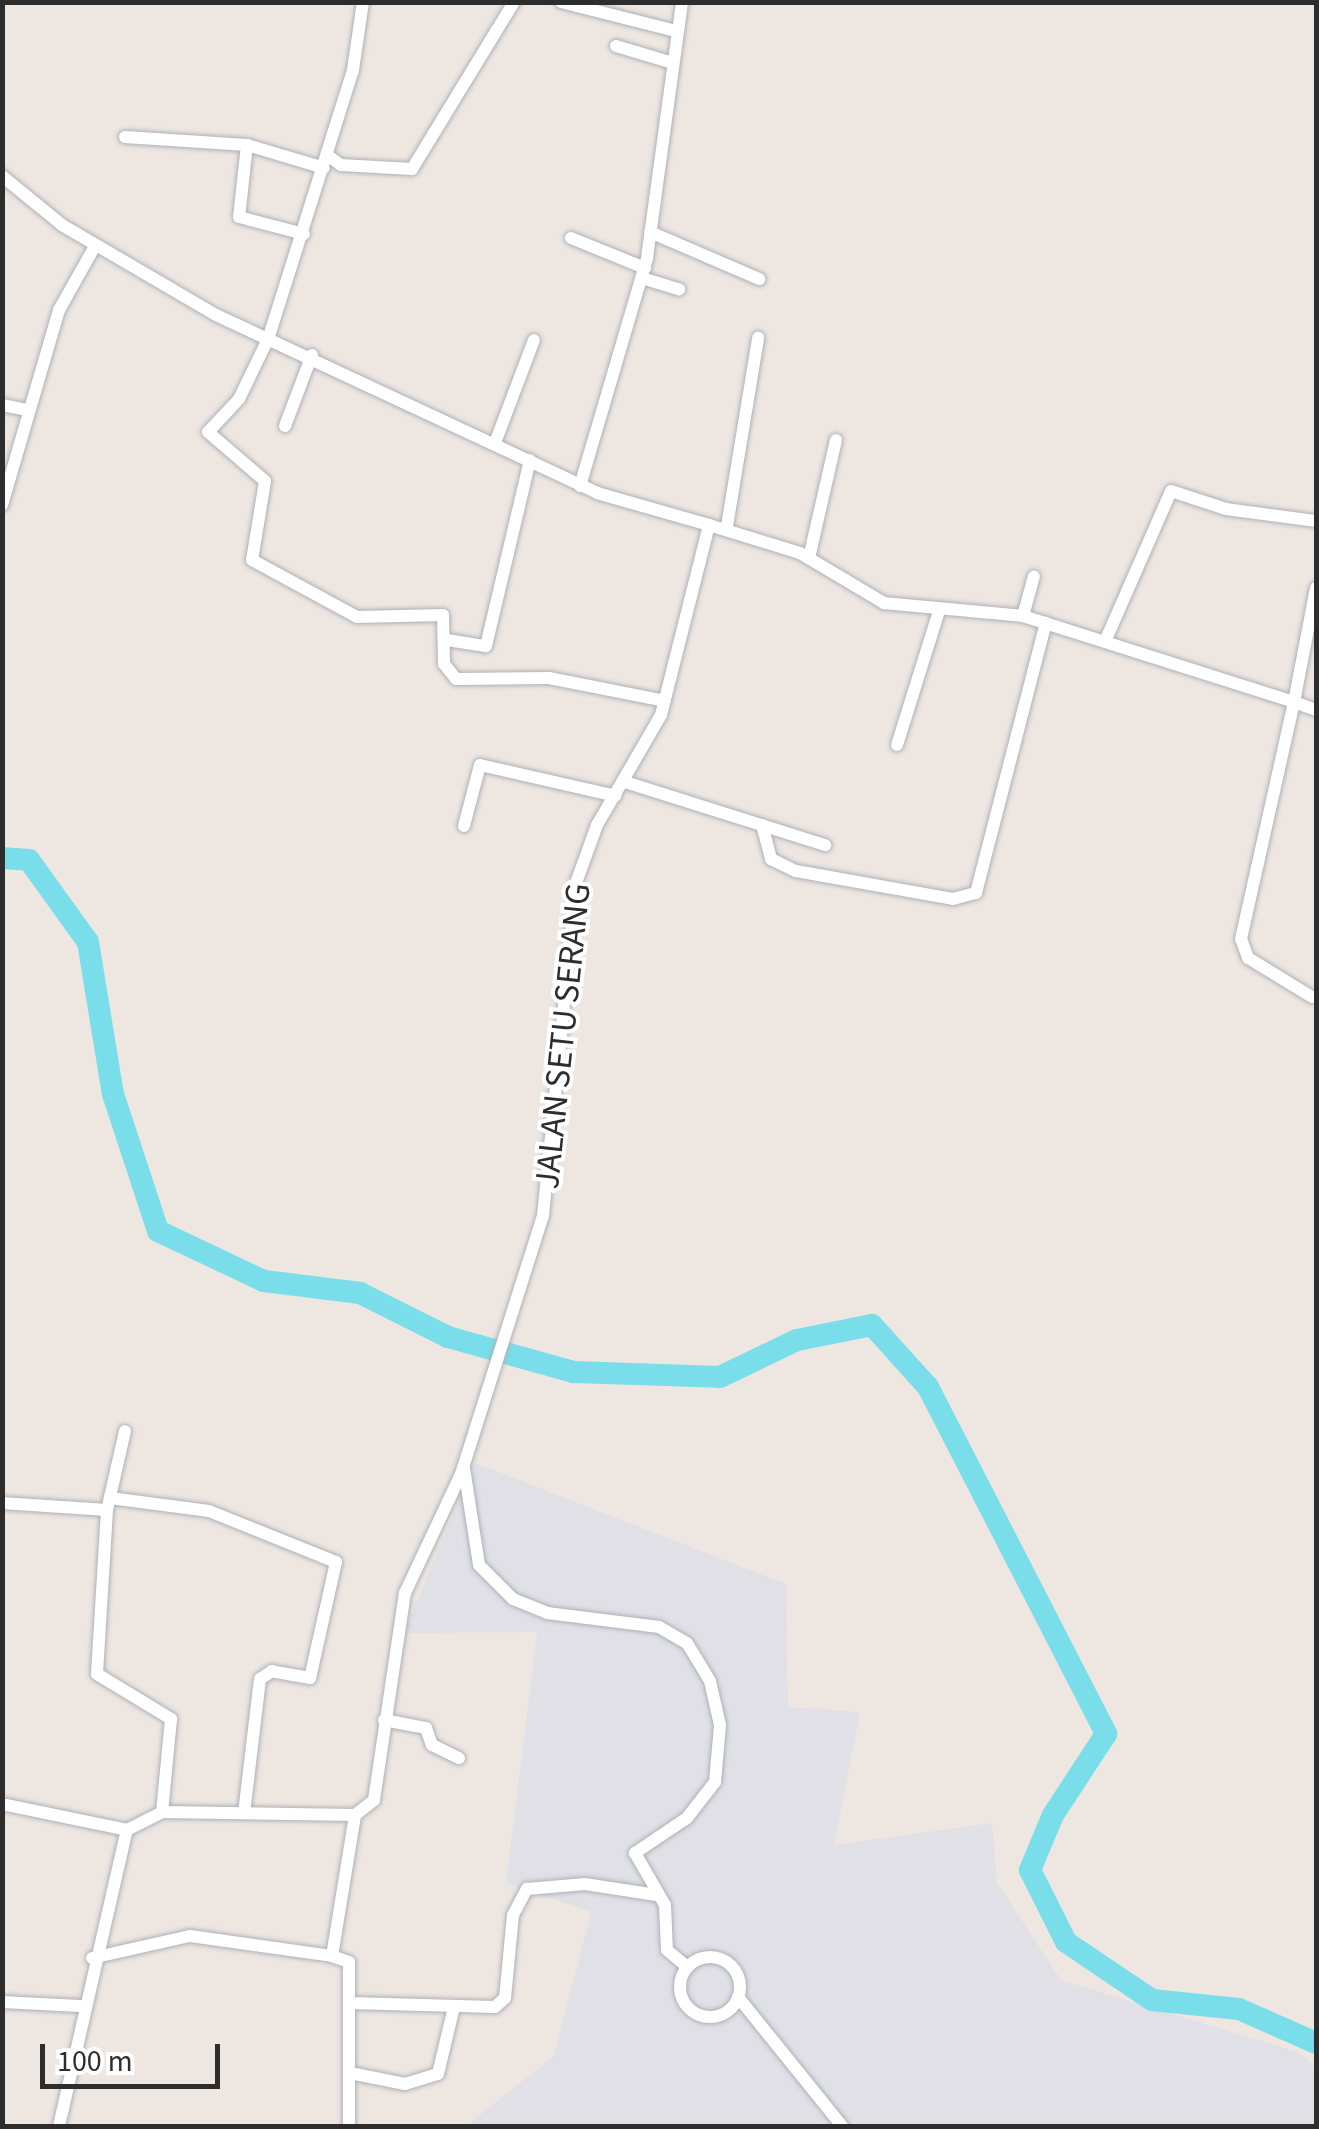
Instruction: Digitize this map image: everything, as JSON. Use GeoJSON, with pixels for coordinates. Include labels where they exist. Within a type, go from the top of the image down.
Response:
{"type":"FeatureCollection","features":[{"type":"Feature","properties":{"kind":"street"},"geometry":{"type":"LineString","coordinates":[[363,2],[326,161],[269,337],[239,400],[208,432],[265,480],[252,560],[357,616],[436,612],[448,640],[444,664],[456,679],[549,678],[665,700]]}},
{"type":"Feature","properties":{"kind":"street"},"geometry":{"type":"LineString","coordinates":[[125,136],[246,146],[342,165],[412,169],[514,2]]}},
{"type":"Feature","properties":{"kind":"street"},"geometry":{"type":"LineString","coordinates":[[561,2],[676,31]]}},
{"type":"Feature","properties":{"kind":"street"},"geometry":{"type":"LineString","coordinates":[[580,486],[644,273],[670,62],[682,2]]}},
{"type":"Feature","properties":{"kind":"street"},"geometry":{"type":"LineString","coordinates":[[616,46],[670,62]]}},
{"type":"Feature","properties":{"kind":"street"},"geometry":{"type":"LineString","coordinates":[[246,146],[238,218],[304,234]]}},
{"type":"Feature","properties":{"kind":"street"},"geometry":{"type":"LineString","coordinates":[[2,176],[95,246],[269,337],[580,486],[709,525],[727,526],[809,558],[884,603],[938,614],[1023,616],[1107,637],[1316,710]]}},
{"type":"Feature","properties":{"kind":"street"},"geometry":{"type":"LineString","coordinates":[[650,232],[759,279]]}},
{"type":"Feature","properties":{"kind":"street"},"geometry":{"type":"LineString","coordinates":[[571,238],[679,289]]}},
{"type":"Feature","properties":{"kind":"street"},"geometry":{"type":"LineString","coordinates":[[2,505],[27,410],[64,298],[95,246]]}},
{"type":"Feature","properties":{"kind":"street"},"geometry":{"type":"LineString","coordinates":[[727,526],[758,338]]}},
{"type":"Feature","properties":{"kind":"street"},"geometry":{"type":"LineString","coordinates":[[495,443],[534,340]]}},
{"type":"Feature","properties":{"kind":"street"},"geometry":{"type":"LineString","coordinates":[[284,426],[312,355]]}},
{"type":"Feature","properties":{"kind":"street"},"geometry":{"type":"LineString","coordinates":[[2,405],[27,410]]}},
{"type":"Feature","properties":{"kind":"street"},"geometry":{"type":"LineString","coordinates":[[809,558],[836,440]]}},
{"type":"Feature","properties":{"kind":"street"},"geometry":{"type":"LineString","coordinates":[[448,640],[486,646],[530,460]]}},
{"type":"Feature","properties":{"kind":"street"},"geometry":{"type":"LineString","coordinates":[[1107,637],[1171,490],[1226,509],[1316,521]]}},
{"type":"Feature","properties":{"kind":"street","name":"JALAN SETU SERANG"},"geometry":{"type":"LineString","coordinates":[[354,1815],[377,1790],[405,1594],[464,1466],[523,1287],[550,1170],[576,882],[665,700],[709,525]]}},
{"type":"Feature","properties":{"kind":"street"},"geometry":{"type":"LineString","coordinates":[[1023,616],[1034,576]]}},
{"type":"Feature","properties":{"kind":"street"},"geometry":{"type":"LineString","coordinates":[[1312,997],[1248,958],[1241,939],[1316,588]]}},
{"type":"Feature","properties":{"kind":"street"},"geometry":{"type":"LineString","coordinates":[[897,745],[938,614]]}},
{"type":"Feature","properties":{"kind":"street"},"geometry":{"type":"LineString","coordinates":[[762,825],[771,859],[796,872],[953,899],[976,893],[1046,623]]}},
{"type":"Feature","properties":{"kind":"street"},"geometry":{"type":"LineString","coordinates":[[464,826],[480,765],[616,796]]}},
{"type":"Feature","properties":{"kind":"street"},"geometry":{"type":"LineString","coordinates":[[626,782],[825,845]]}},
{"type":"Feature","properties":{"kind":"street"},"geometry":{"type":"LineString","coordinates":[[125,1432],[109,1504],[97,1674],[171,1719],[162,1812]]}},
{"type":"Feature","properties":{"kind":"street"},"geometry":{"type":"LineString","coordinates":[[464,1466],[479,1564],[514,1599],[547,1613],[658,1627],[687,1644],[710,1681],[720,1724],[715,1782],[686,1818],[636,1853],[656,1895],[667,1950],[687,1967]]}},
{"type":"Feature","properties":{"kind":"street"},"geometry":{"type":"LineString","coordinates":[[2,1503],[209,1510],[336,1562],[310,1678],[272,1671],[260,1679],[244,1813]]}},
{"type":"Feature","properties":{"kind":"street"},"geometry":{"type":"LineString","coordinates":[[384,1720],[426,1728],[432,1745],[460,1758]]}},
{"type":"Feature","properties":{"kind":"street"},"geometry":{"type":"LineString","coordinates":[[2,1804],[126,1830],[162,1812],[354,1815],[332,1956]]}},
{"type":"Feature","properties":{"kind":"street"},"geometry":{"type":"LineString","coordinates":[[60,2126],[80,2006],[126,1830]]}},
{"type":"Feature","properties":{"kind":"street"},"geometry":{"type":"LineString","coordinates":[[350,2003],[496,2007],[506,1998],[513,1915],[527,1889],[585,1884],[656,1895]]}},
{"type":"Feature","properties":{"kind":"street"},"geometry":{"type":"LineString","coordinates":[[92,1958],[190,1936],[348,1960],[354,2074],[349,2126]]}},
{"type":"Feature","properties":{"kind":"street"},"geometry":{"type":"LineString","coordinates":[[687,1967],[721,1958],[735,1970],[738,1997],[842,2126]]}},
{"type":"Feature","properties":{"kind":"street"},"geometry":{"type":"LineString","coordinates":[[687,1967],[680,1986],[694,2012],[724,2014],[738,1997]]}},
{"type":"Feature","properties":{"kind":"street"},"geometry":{"type":"LineString","coordinates":[[2,2002],[80,2006]]}},
{"type":"Feature","properties":{"kind":"street"},"geometry":{"type":"LineString","coordinates":[[354,2074],[406,2084],[438,2074],[454,2007]]}},
{"type":"Feature","properties":{"kind":"shaded area"},"geometry":{"type":"Polygon","coordinates":[[[475,1463],[786,1584],[788,1707],[860,1712],[834,1845],[992,1823],[997,1883],[1061,1980],[1298,2052],[1316,2068],[1316,2126],[466,2126],[554,2056],[591,1912],[506,1883],[537,1632],[404,1633],[475,1463]]]}},
{"type":"Feature","properties":{"kind":"waterway"},"geometry":{"type":"LineString","coordinates":[[2,858],[29,860],[88,942],[113,1094],[158,1231],[264,1281],[360,1293],[448,1337],[573,1372],[720,1377],[797,1340],[872,1325],[928,1387],[1106,1734],[1053,1815],[1030,1870],[1066,1942],[1152,2000],[1239,2009],[1316,2043]]}}]}
